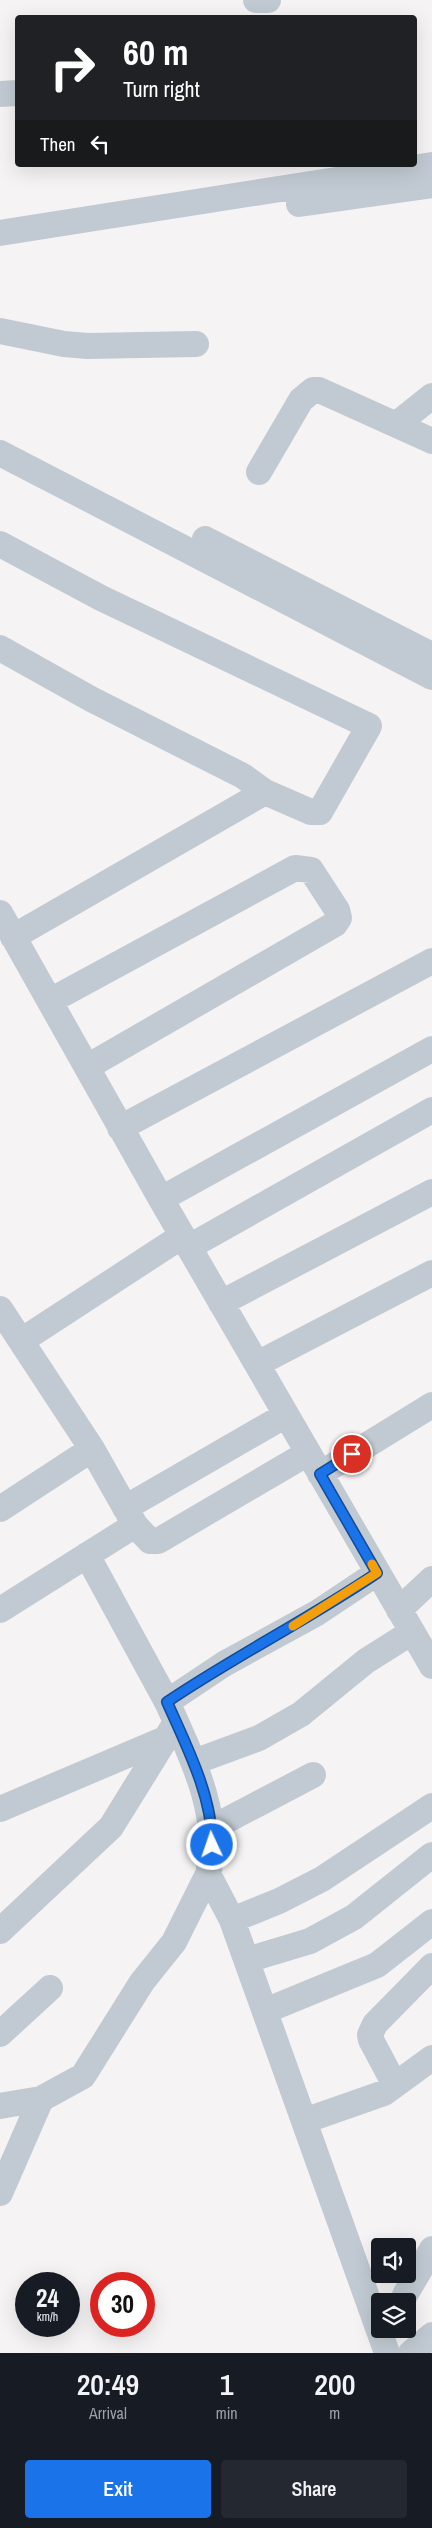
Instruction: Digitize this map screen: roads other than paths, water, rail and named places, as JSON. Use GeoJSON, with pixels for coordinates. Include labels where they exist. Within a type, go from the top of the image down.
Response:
{"type":"FeatureCollection","features":[{"type":"Feature","properties":{"kind":"street"},"geometry":{"type":"LineString","coordinates":[[256,0],[268,0]]}},
{"type":"Feature","properties":{"kind":"street"},"geometry":{"type":"LineString","coordinates":[[0,94],[15,93]]}},
{"type":"Feature","properties":{"kind":"street"},"geometry":{"type":"LineString","coordinates":[[0,249],[362,186],[432,165]]}},
{"type":"Feature","properties":{"kind":"street"},"geometry":{"type":"LineString","coordinates":[[0,233],[362,186],[432,186]]}},
{"type":"Feature","properties":{"kind":"street"},"geometry":{"type":"LineString","coordinates":[[0,332],[64,344],[88,346],[196,344]]}},
{"type":"Feature","properties":{"kind":"street"},"geometry":{"type":"LineString","coordinates":[[259,472],[301,400],[313,390],[319,390],[432,441]]}},
{"type":"Feature","properties":{"kind":"street"},"geometry":{"type":"LineString","coordinates":[[397,424],[432,396]]}},
{"type":"Feature","properties":{"kind":"street"},"geometry":{"type":"LineString","coordinates":[[0,434],[432,655]]}},
{"type":"Feature","properties":{"kind":"street"},"geometry":{"type":"LineString","coordinates":[[0,453],[432,677]]}},
{"type":"Feature","properties":{"kind":"street"},"geometry":{"type":"LineString","coordinates":[[0,544],[110,602],[370,726],[320,812],[312,812],[265,792],[243,776],[92,699],[0,648]]}},
{"type":"Feature","properties":{"kind":"street"},"geometry":{"type":"LineString","coordinates":[[14,937],[265,792]]}},
{"type":"Feature","properties":{"kind":"street"},"geometry":{"type":"LineString","coordinates":[[50,1002],[295,868],[311,870],[337,910],[339,918],[335,924],[86,1067]]}},
{"type":"Feature","properties":{"kind":"street"},"geometry":{"type":"LineString","coordinates":[[0,913],[160,1199],[432,1666]]}},
{"type":"Feature","properties":{"kind":"street"},"geometry":{"type":"LineString","coordinates":[[120,1128],[432,961]]}},
{"type":"Feature","properties":{"kind":"street"},"geometry":{"type":"LineString","coordinates":[[160,1199],[432,1048]]}},
{"type":"Feature","properties":{"kind":"street"},"geometry":{"type":"LineString","coordinates":[[21,1341],[186,1242],[432,1110]]}},
{"type":"Feature","properties":{"kind":"street"},"geometry":{"type":"LineString","coordinates":[[221,1303],[432,1192]]}},
{"type":"Feature","properties":{"kind":"street"},"geometry":{"type":"LineString","coordinates":[[256,1364],[432,1274]]}},
{"type":"Feature","properties":{"kind":"street"},"geometry":{"type":"LineString","coordinates":[[0,1309],[92,1449],[130,1516],[144,1537],[150,1541],[158,1540],[432,1405]]}},
{"type":"Feature","properties":{"kind":"street"},"geometry":{"type":"LineString","coordinates":[[0,1610],[87,1555],[130,1516],[286,1415]]}},
{"type":"Feature","properties":{"kind":"street"},"geometry":{"type":"LineString","coordinates":[[0,1509],[92,1449]]}},
{"type":"Feature","properties":{"kind":"street"},"geometry":{"type":"LineString","coordinates":[[0,2106],[41,2099],[83,2076],[142,1982],[174,1942],[208,1874],[211,1863],[212,1828],[194,1762],[170,1721],[87,1555]]}},
{"type":"Feature","properties":{"kind":"street"},"geometry":{"type":"LineString","coordinates":[[0,1931],[111,1827],[170,1721],[224,1664],[317,1613],[377,1573]]}},
{"type":"Feature","properties":{"kind":"street"},"geometry":{"type":"LineString","coordinates":[[194,1762],[259,1738],[300,1714],[366,1660],[405,1621],[432,1579]]}},
{"type":"Feature","properties":{"kind":"street"},"geometry":{"type":"LineString","coordinates":[[0,1809],[170,1721]]}},
{"type":"Feature","properties":{"kind":"street"},"geometry":{"type":"LineString","coordinates":[[212,1828],[314,1775]]}},
{"type":"Feature","properties":{"kind":"street"},"geometry":{"type":"LineString","coordinates":[[232,1920],[279,1901],[322,1879],[432,1806]]}},
{"type":"Feature","properties":{"kind":"street"},"geometry":{"type":"LineString","coordinates":[[247,1960],[310,1941],[354,1917],[432,1855]]}},
{"type":"Feature","properties":{"kind":"street"},"geometry":{"type":"LineString","coordinates":[[208,1874],[232,1920],[304,2121],[382,2293]]}},
{"type":"Feature","properties":{"kind":"street"},"geometry":{"type":"LineString","coordinates":[[265,2011],[377,1965],[432,1922]]}},
{"type":"Feature","properties":{"kind":"street"},"geometry":{"type":"LineString","coordinates":[[395,2085],[370,2040],[370,2035],[375,2024],[432,1966]]}},
{"type":"Feature","properties":{"kind":"street"},"geometry":{"type":"LineString","coordinates":[[0,2034],[50,1988]]}},
{"type":"Feature","properties":{"kind":"street"},"geometry":{"type":"LineString","coordinates":[[304,2121],[384,2093],[432,2058]]}},
{"type":"Feature","properties":{"kind":"street"},"geometry":{"type":"LineString","coordinates":[[0,2193],[41,2099]]}},
{"type":"Feature","properties":{"kind":"street"},"geometry":{"type":"LineString","coordinates":[[396,2293],[432,2249]]}},
{"type":"Feature","properties":{"kind":"street"},"geometry":{"type":"LineString","coordinates":[[410,2293],[432,2282]]}},
{"type":"Feature","properties":{"kind":"street"},"geometry":{"type":"LineString","coordinates":[[411,2353],[432,2335]]}},
{"type":"Feature","properties":{"kind":"street"},"geometry":{"type":"LineString","coordinates":[[387,2338],[387,2353]]}}]}
